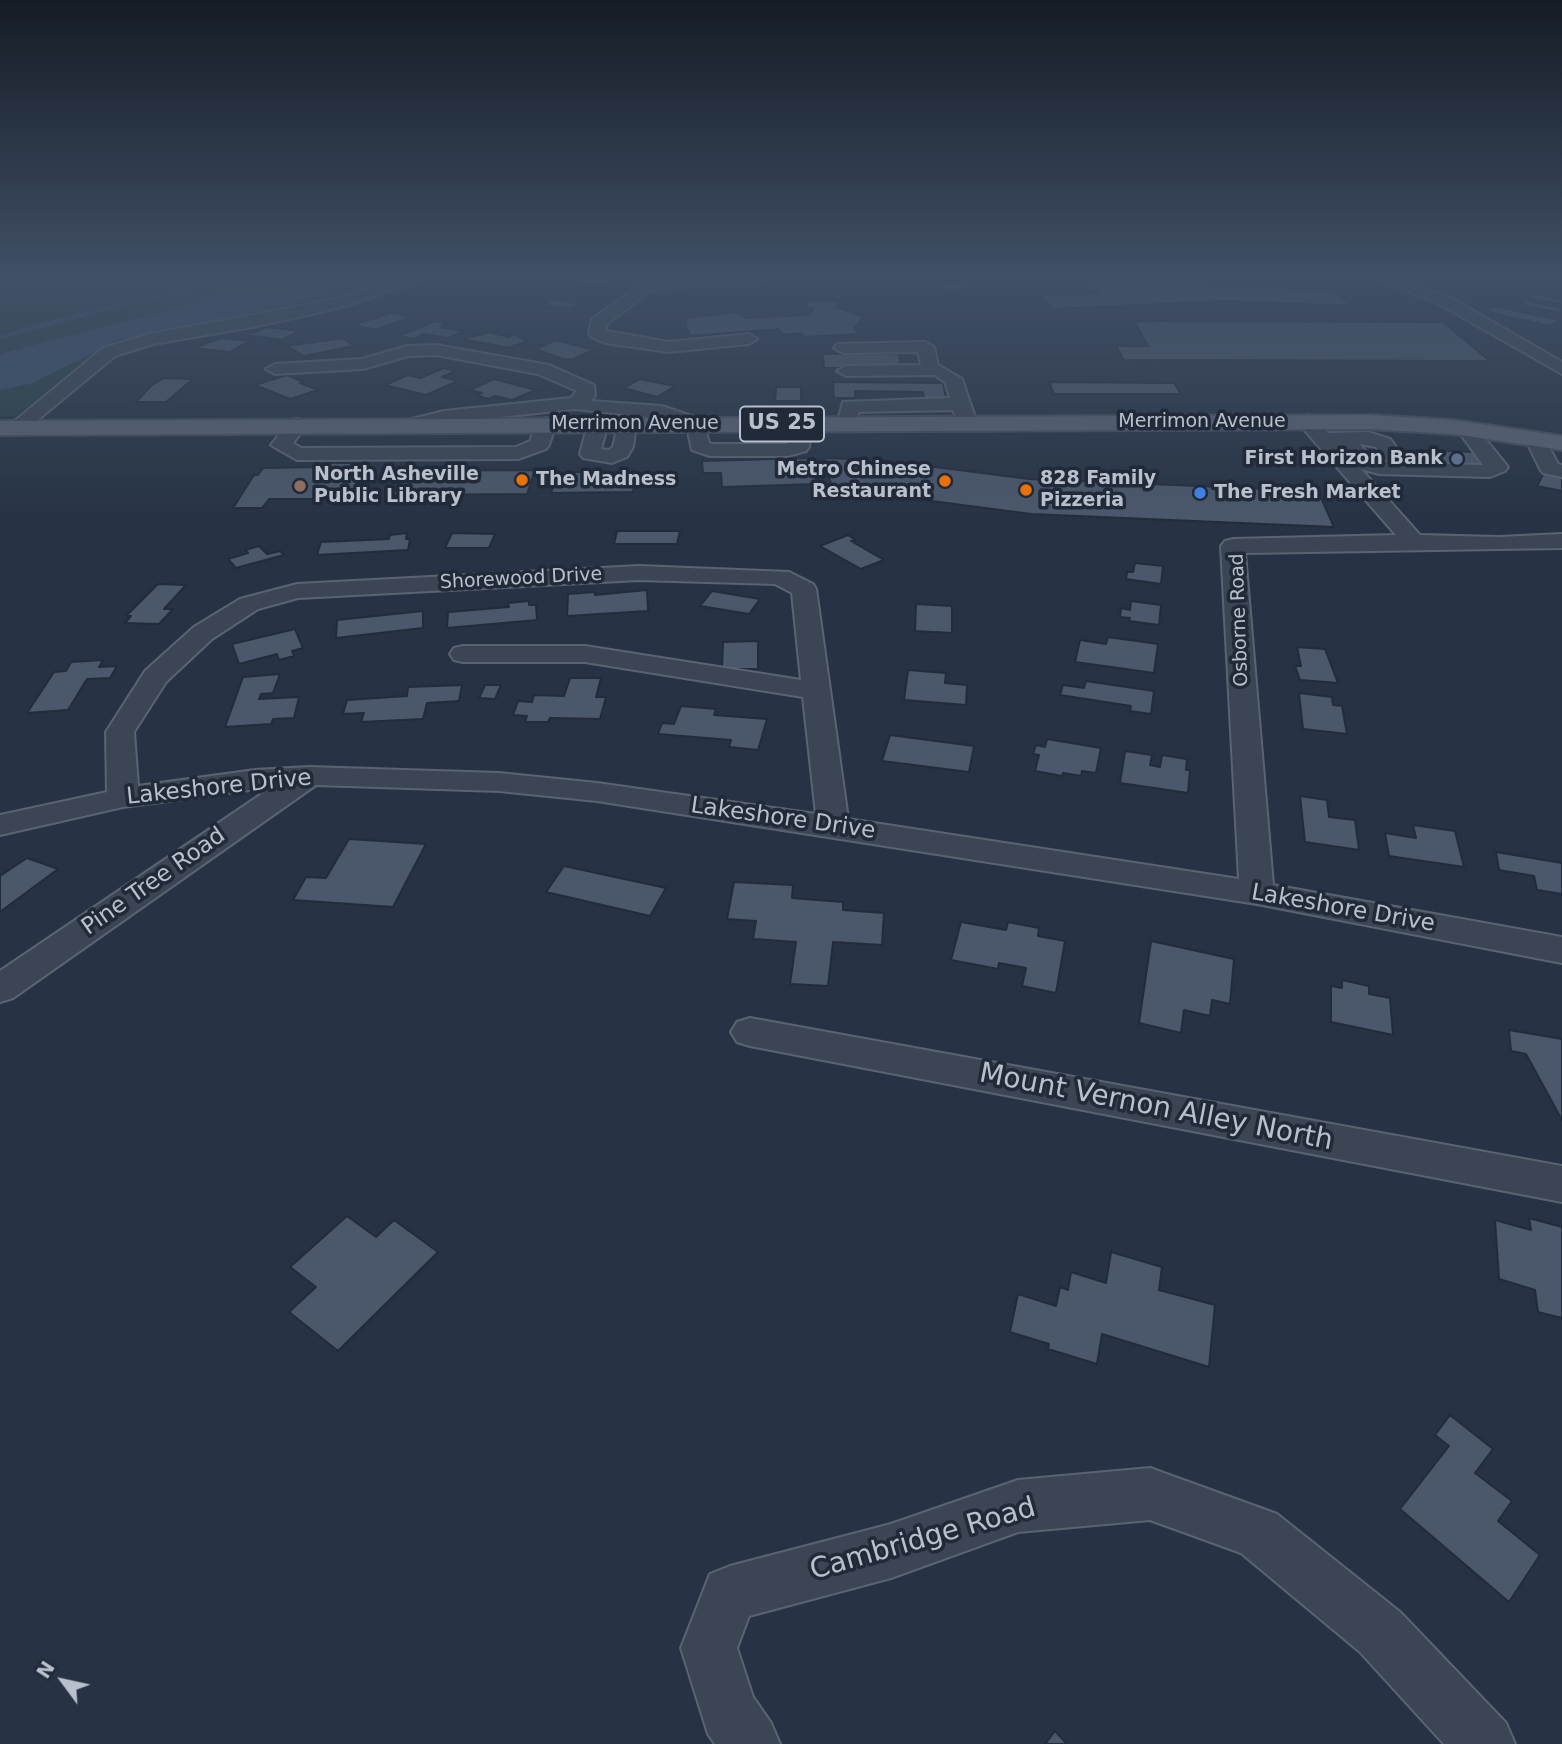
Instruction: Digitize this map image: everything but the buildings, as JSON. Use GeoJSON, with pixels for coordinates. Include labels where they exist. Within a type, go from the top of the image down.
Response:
{"type":"FeatureCollection","features":[{"type":"Feature","properties":{"kind":"main road","name":"Merrimon Avenue"},"geometry":{"type":"LineString","coordinates":[[7,428],[848,424],[964,414],[1314,430],[1411,423],[1467,429],[1552,455]]}},
{"type":"Feature","properties":{"kind":"street"},"geometry":{"type":"LineString","coordinates":[[7,428],[98,360]]}},
{"type":"Feature","properties":{"kind":"street"},"geometry":{"type":"LineString","coordinates":[[275,369],[363,364],[375,360]]}},
{"type":"Feature","properties":{"kind":"street"},"geometry":{"type":"LineString","coordinates":[[498,360],[542,369],[587,389],[586,396],[576,403]]}},
{"type":"Feature","properties":{"kind":"street"},"geometry":{"type":"LineString","coordinates":[[929,360],[931,370]]}},
{"type":"Feature","properties":{"kind":"street"},"geometry":{"type":"LineString","coordinates":[[846,371],[939,370],[953,379],[964,414]]}},
{"type":"Feature","properties":{"kind":"street"},"geometry":{"type":"LineString","coordinates":[[415,424],[444,417],[576,403],[590,407],[662,412],[696,424]]}},
{"type":"Feature","properties":{"kind":"street"},"geometry":{"type":"LineString","coordinates":[[297,425],[281,445],[297,454],[491,454],[532,450],[539,445],[546,424]]}},
{"type":"Feature","properties":{"kind":"street"},"geometry":{"type":"LineString","coordinates":[[598,424],[590,454],[612,457],[620,453],[623,447],[626,424]]}},
{"type":"Feature","properties":{"kind":"street"},"geometry":{"type":"LineString","coordinates":[[1314,430],[1344,438],[1365,464],[1379,468],[1489,471],[1498,467],[1467,429]]}},
{"type":"Feature","properties":{"kind":"street"},"geometry":{"type":"LineString","coordinates":[[1314,430],[1414,542]]}},
{"type":"Feature","properties":{"kind":"street","name":"Osborne Road"},"geometry":{"type":"LineString","coordinates":[[1257,893],[1233,546],[1562,541]]}},
{"type":"Feature","properties":{"kind":"street","name":"Shorewood Drive"},"geometry":{"type":"LineString","coordinates":[[123,797],[120,732],[155,677],[203,633],[249,604],[297,591],[639,573],[780,577],[804,589],[833,826]]}},
{"type":"Feature","properties":{"kind":"street"},"geometry":{"type":"LineString","coordinates":[[463,654],[585,654],[817,691]]}},
{"type":"Feature","properties":{"kind":"street","name":"Lakeshore Drive"},"geometry":{"type":"LineString","coordinates":[[0,825],[123,797],[255,779],[309,776],[499,782],[597,792],[833,826],[1257,893],[1562,950]]}},
{"type":"Feature","properties":{"kind":"street","name":"Pine Tree Road"},"geometry":{"type":"LineString","coordinates":[[0,989],[309,776]]}},
{"type":"Feature","properties":{"kind":"street","name":"Mount Vernon Alley North"},"geometry":{"type":"LineString","coordinates":[[750,1032],[1562,1185]]}},
{"type":"Feature","properties":{"kind":"street","name":"Cambridge Road"},"geometry":{"type":"LineString","coordinates":[[750,1744],[729,1713],[709,1648],[730,1594],[891,1551],[1018,1506],[1150,1493],[1258,1533],[1380,1632],[1485,1744]]}},
{"type":"Feature","properties":{"kind":"green space"},"geometry":{"type":"Polygon","coordinates":[[[0,360],[84,360],[16,416],[0,416],[0,360]]]}},
{"type":"Feature","properties":{"kind":"water"},"geometry":{"type":"Polygon","coordinates":[[[0,360],[77,360],[33,383],[0,390],[0,360]]]}},
{"type":"Feature","properties":{"kind":"place","name":"First Horizon Bank"},"geometry":{"type":"Point","coordinates":[1457,459]}},
{"type":"Feature","properties":{"kind":"place","name":"The Madness"},"geometry":{"type":"Point","coordinates":[522,480]}},
{"type":"Feature","properties":{"kind":"place","name":"Metro Chinese Restaurant"},"geometry":{"type":"Point","coordinates":[945,481]}},
{"type":"Feature","properties":{"kind":"place","name":"North Asheville Public Library"},"geometry":{"type":"Point","coordinates":[300,486]}},
{"type":"Feature","properties":{"kind":"place","name":"828 Family Pizzeria"},"geometry":{"type":"Point","coordinates":[1026,490]}},
{"type":"Feature","properties":{"kind":"place","name":"The Fresh Market"},"geometry":{"type":"Point","coordinates":[1200,493]}}]}
